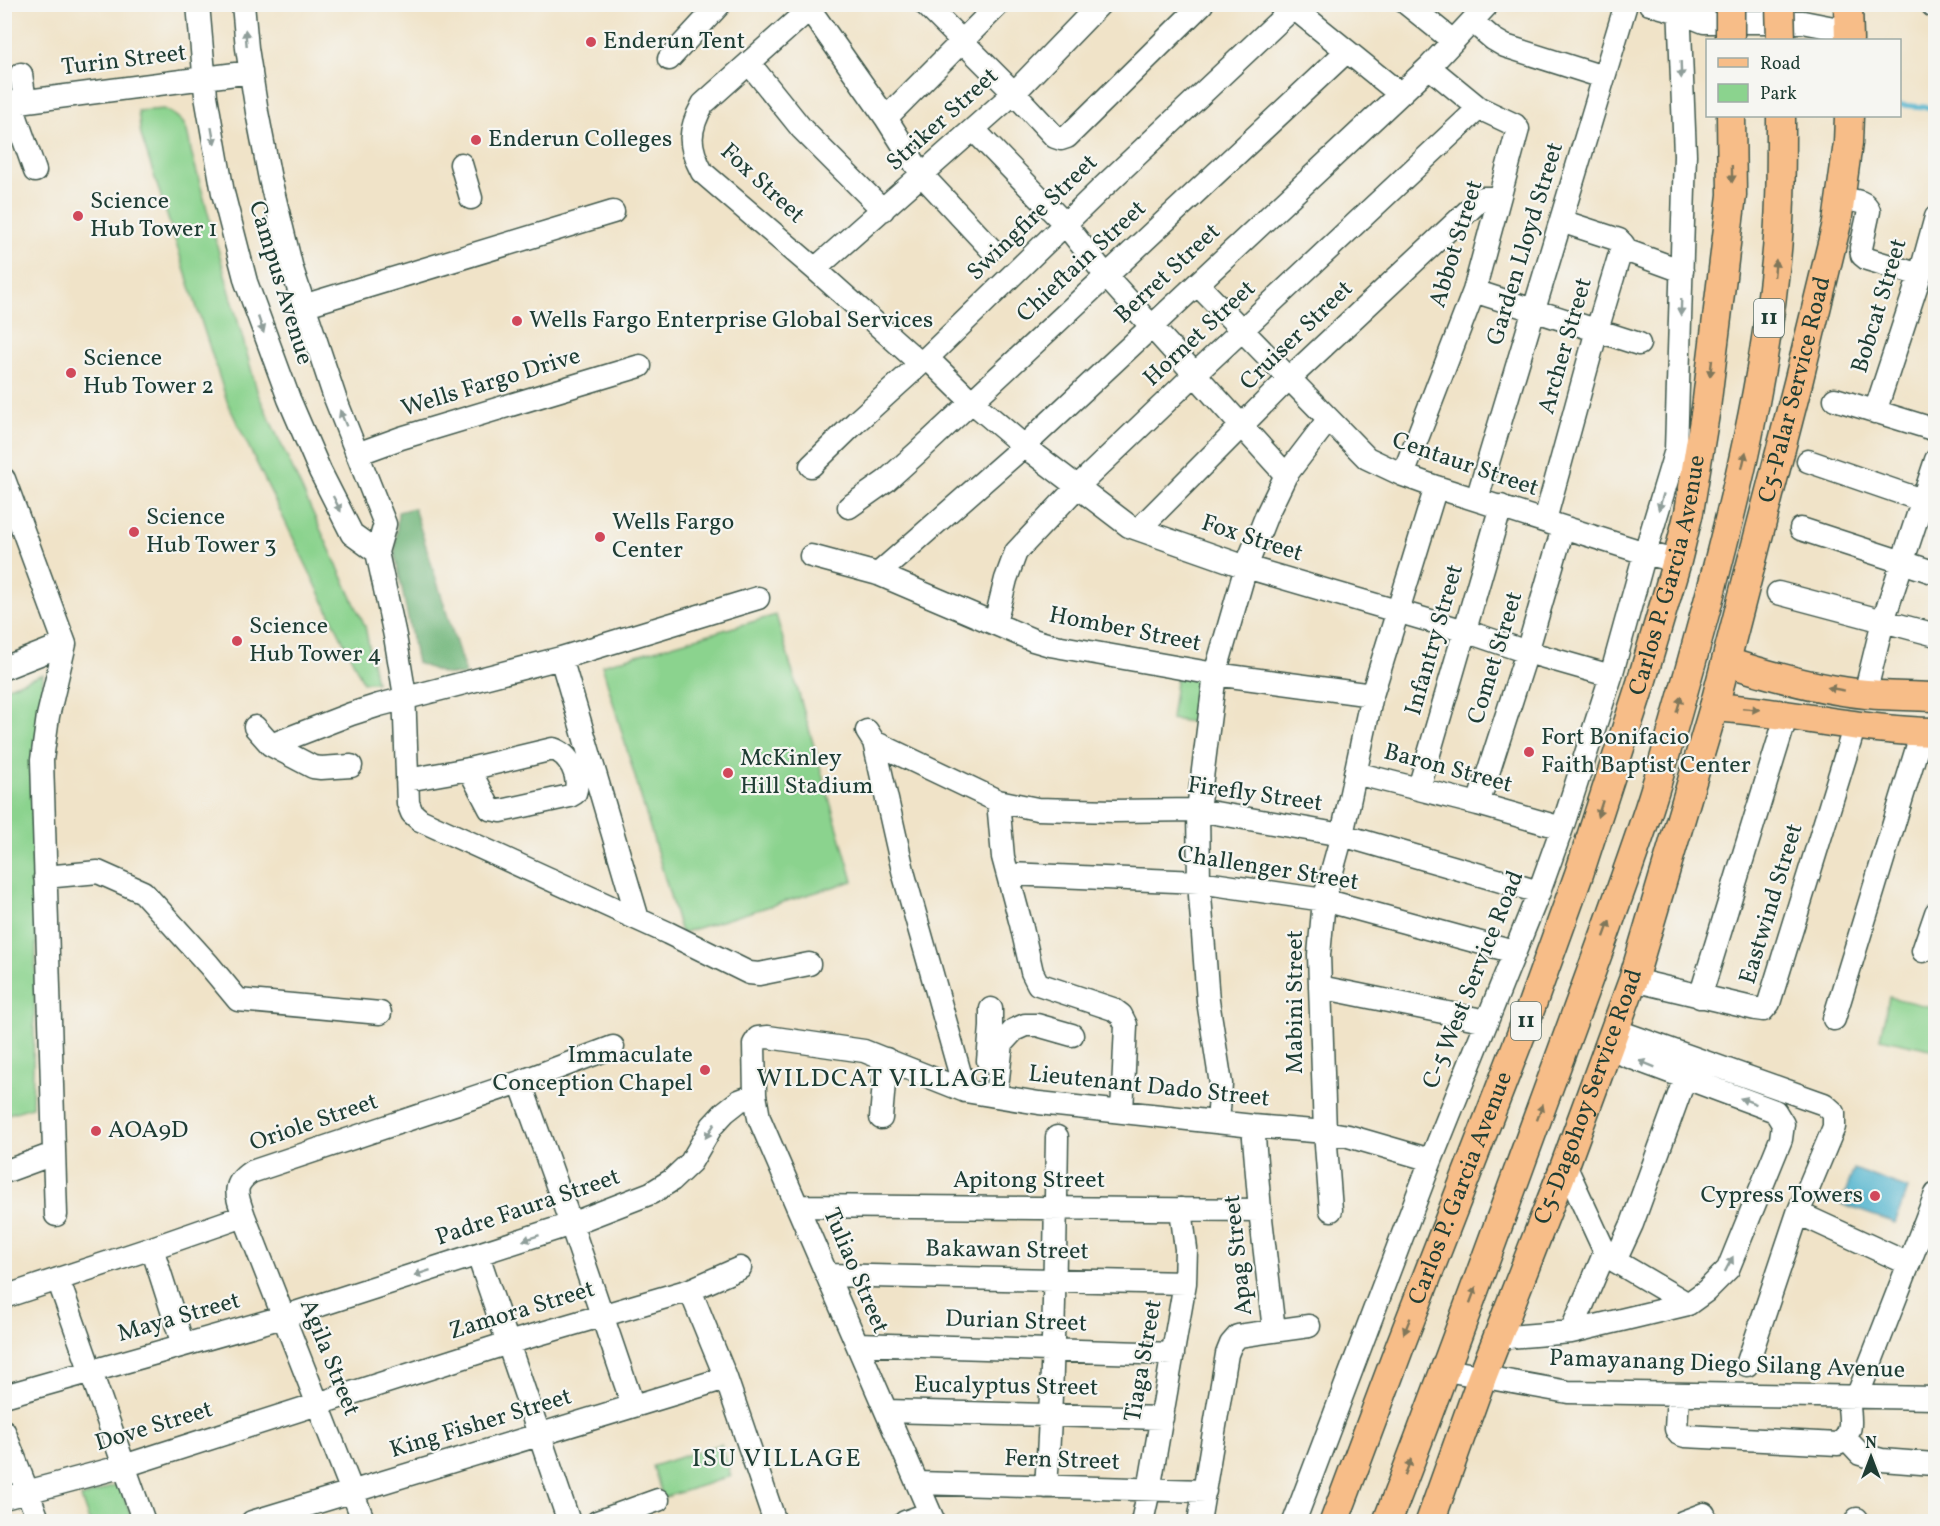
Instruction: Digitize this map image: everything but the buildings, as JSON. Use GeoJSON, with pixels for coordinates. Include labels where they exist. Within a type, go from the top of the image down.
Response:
{"type":"FeatureCollection","features":[{"type":"Feature","properties":{"kind":"main road"},"geometry":{"type":"LineString","coordinates":[[1730,4],[1730,39]]}},
{"type":"Feature","properties":{"kind":"main road"},"geometry":{"type":"LineString","coordinates":[[1780,4],[1781,39]]}},
{"type":"Feature","properties":{"kind":"main road","name":"Carlos P. Garcia Avenue"},"geometry":{"type":"LineString","coordinates":[[1334,1521],[1522,1032],[1576,883],[1641,683],[1677,561],[1689,512],[1706,408],[1732,195],[1731,117]]}},
{"type":"Feature","properties":{"kind":"main road","name":"Carlos P. Garcia Avenue"},"geometry":{"type":"LineString","coordinates":[[1387,1521],[1446,1370],[1608,926],[1650,805],[1690,666],[1731,517],[1763,366],[1774,279],[1781,194],[1781,117]]}},
{"type":"Feature","properties":{"kind":"main road","name":"C5-Palar Service Road"},"geometry":{"type":"LineString","coordinates":[[1727,663],[1837,223],[1848,143],[1849,117]]}},
{"type":"Feature","properties":{"kind":"main road"},"geometry":{"type":"LineString","coordinates":[[1727,663],[1803,683],[1864,694],[1935,698]]}},
{"type":"Feature","properties":{"kind":"main road","name":"C5-Dagohoy Service Road"},"geometry":{"type":"LineString","coordinates":[[1434,1520],[1482,1377],[1565,1165],[1633,980],[1727,663]]}},
{"type":"Feature","properties":{"kind":"main road"},"geometry":{"type":"LineString","coordinates":[[1714,707],[1929,732]]}},
{"type":"Feature","properties":{"kind":"street","name":"Campus Avenue"},"geometry":{"type":"LineString","coordinates":[[198,4],[206,96],[224,193],[246,282],[299,424],[345,520],[352,534],[377,552]]}},
{"type":"Feature","properties":{"kind":"street","name":"Campus Avenue"},"geometry":{"type":"LineString","coordinates":[[243,4],[251,72],[270,179],[292,269],[335,398],[385,524],[377,552],[395,636],[405,698],[408,803],[412,813],[420,820],[638,919],[749,973],[759,974],[810,964]]}},
{"type":"Feature","properties":{"kind":"street"},"geometry":{"type":"LineString","coordinates":[[669,59],[720,4]]}},
{"type":"Feature","properties":{"kind":"street"},"geometry":{"type":"LineString","coordinates":[[925,4],[1055,137],[1061,139],[1067,137],[1202,4]]}},
{"type":"Feature","properties":{"kind":"street"},"geometry":{"type":"LineString","coordinates":[[886,117],[999,4]]}},
{"type":"Feature","properties":{"kind":"street","name":"Striker Street"},"geometry":{"type":"LineString","coordinates":[[815,269],[1014,93],[1100,4]]}},
{"type":"Feature","properties":{"kind":"street"},"geometry":{"type":"LineString","coordinates":[[1407,4],[1453,41]]}},
{"type":"Feature","properties":{"kind":"street","name":"Berret Street"},"geometry":{"type":"LineString","coordinates":[[878,574],[1024,446],[1429,67],[1488,4]]}},
{"type":"Feature","properties":{"kind":"street","name":"Garden Lloyd Street"},"geometry":{"type":"LineString","coordinates":[[1477,499],[1626,4]]}},
{"type":"Feature","properties":{"kind":"street"},"geometry":{"type":"LineString","coordinates":[[1650,4],[1684,7],[1704,22],[1803,22],[1847,17]]}},
{"type":"Feature","properties":{"kind":"street"},"geometry":{"type":"LineString","coordinates":[[810,6],[886,117],[922,175],[991,249]]}},
{"type":"Feature","properties":{"kind":"street","name":"Fox Street"},"geometry":{"type":"LineString","coordinates":[[810,6],[703,104],[695,119],[691,136],[694,156],[702,172],[1024,446],[1120,520],[1139,529],[1246,567],[1611,676]]}},
{"type":"Feature","properties":{"kind":"street"},"geometry":{"type":"LineString","coordinates":[[1291,6],[1400,94]]}},
{"type":"Feature","properties":{"kind":"street","name":"Swingfire Street"},"geometry":{"type":"LineString","coordinates":[[811,466],[924,361],[1291,6]]}},
{"type":"Feature","properties":{"kind":"street"},"geometry":{"type":"LineString","coordinates":[[1684,7],[1685,155],[1676,450],[1689,512]]}},
{"type":"Feature","properties":{"kind":"street"},"geometry":{"type":"LineString","coordinates":[[1472,21],[1505,46],[1604,77]]}},
{"type":"Feature","properties":{"kind":"street","name":"Chieftain Street"},"geometry":{"type":"LineString","coordinates":[[849,507],[886,481],[1347,51]]}},
{"type":"Feature","properties":{"kind":"street"},"geometry":{"type":"LineString","coordinates":[[749,63],[802,129],[883,210]]}},
{"type":"Feature","properties":{"kind":"street","name":"Abbot Street"},"geometry":{"type":"LineString","coordinates":[[1403,475],[1473,291],[1518,129],[1515,125],[1479,108],[1429,67]]}},
{"type":"Feature","properties":{"kind":"street","name":"Turin Street"},"geometry":{"type":"LineString","coordinates":[[14,102],[69,86],[204,78],[251,72]]}},
{"type":"Feature","properties":{"kind":"street"},"geometry":{"type":"LineString","coordinates":[[21,74],[14,102],[35,171]]}},
{"type":"Feature","properties":{"kind":"street","name":"Hornet Street"},"geometry":{"type":"LineString","coordinates":[[995,623],[1008,572],[1016,552],[1078,486],[1479,108]]}},
{"type":"Feature","properties":{"kind":"street"},"geometry":{"type":"LineString","coordinates":[[974,129],[1065,224],[1107,277],[1286,475]]}},
{"type":"Feature","properties":{"kind":"street"},"geometry":{"type":"LineString","coordinates":[[460,164],[471,198]]}},
{"type":"Feature","properties":{"kind":"street","name":"Cruiser Street"},"geometry":{"type":"LineString","coordinates":[[1139,529],[1279,388],[1482,198],[1499,198]]}},
{"type":"Feature","properties":{"kind":"street"},"geometry":{"type":"LineString","coordinates":[[1840,199],[1864,203],[1869,211],[1861,248],[1862,255],[1867,259],[1920,275]]}},
{"type":"Feature","properties":{"kind":"street"},"geometry":{"type":"LineString","coordinates":[[303,306],[613,212]]}},
{"type":"Feature","properties":{"kind":"street","name":"Bobcat Street"},"geometry":{"type":"LineString","coordinates":[[1875,412],[1920,275],[1935,217]]}},
{"type":"Feature","properties":{"kind":"street"},"geometry":{"type":"LineString","coordinates":[[1561,221],[1619,240],[1623,244],[1622,249],[1682,271]]}},
{"type":"Feature","properties":{"kind":"street","name":"Archer Street"},"geometry":{"type":"LineString","coordinates":[[1554,524],[1597,330],[1622,249]]}},
{"type":"Feature","properties":{"kind":"street","name":"Centaur Street"},"geometry":{"type":"LineString","coordinates":[[1197,284],[1367,458],[1436,487],[1677,561]]}},
{"type":"Feature","properties":{"kind":"street"},"geometry":{"type":"LineString","coordinates":[[1473,291],[1639,344]]}},
{"type":"Feature","properties":{"kind":"street","name":"Wells Fargo Drive"},"geometry":{"type":"LineString","coordinates":[[357,454],[401,438],[640,366]]}},
{"type":"Feature","properties":{"kind":"street"},"geometry":{"type":"LineString","coordinates":[[1835,399],[1935,430]]}},
{"type":"Feature","properties":{"kind":"street"},"geometry":{"type":"LineString","coordinates":[[1218,1122],[1221,1084],[1208,1001],[1199,882],[1198,810],[1215,674],[1246,567],[1267,514],[1286,475],[1328,420]]}},
{"type":"Feature","properties":{"kind":"street","name":"C-5 West Service Road"},"geometry":{"type":"LineString","coordinates":[[1294,1521],[1431,1160],[1562,828],[1611,676],[1676,450]]}},
{"type":"Feature","properties":{"kind":"street"},"geometry":{"type":"LineString","coordinates":[[1864,694],[1884,621],[1904,563],[1929,503],[1935,460]]}},
{"type":"Feature","properties":{"kind":"street"},"geometry":{"type":"LineString","coordinates":[[1808,461],[1929,503]]}},
{"type":"Feature","properties":{"kind":"street"},"geometry":{"type":"LineString","coordinates":[[4,479],[11,513],[65,644],[48,716],[42,760],[56,1215]]}},
{"type":"Feature","properties":{"kind":"street"},"geometry":{"type":"LineString","coordinates":[[1324,900],[1342,835],[1372,695],[1436,487]]}},
{"type":"Feature","properties":{"kind":"street","name":"Infantry Street"},"geometry":{"type":"LineString","coordinates":[[1419,788],[1501,506]]}},
{"type":"Feature","properties":{"kind":"street","name":"Comet Street"},"geometry":{"type":"LineString","coordinates":[[1478,804],[1527,652],[1554,524]]}},
{"type":"Feature","properties":{"kind":"street"},"geometry":{"type":"LineString","coordinates":[[1801,529],[1935,573]]}},
{"type":"Feature","properties":{"kind":"street","name":"Homber Street"},"geometry":{"type":"LineString","coordinates":[[811,556],[878,574],[1033,640],[1050,645],[1215,674],[1372,695]]}},
{"type":"Feature","properties":{"kind":"street"},"geometry":{"type":"LineString","coordinates":[[1778,593],[1935,635]]}},
{"type":"Feature","properties":{"kind":"street"},"geometry":{"type":"LineString","coordinates":[[271,745],[351,714],[561,658],[758,598]]}},
{"type":"Feature","properties":{"kind":"street"},"geometry":{"type":"LineString","coordinates":[[4,668],[65,644]]}},
{"type":"Feature","properties":{"kind":"street"},"geometry":{"type":"LineString","coordinates":[[561,658],[638,919]]}},
{"type":"Feature","properties":{"kind":"street"},"geometry":{"type":"LineString","coordinates":[[1700,997],[1787,714]]}},
{"type":"Feature","properties":{"kind":"street","name":"Eastwind Street"},"geometry":{"type":"LineString","coordinates":[[1633,980],[1763,1010],[1769,1003],[1856,725]]}},
{"type":"Feature","properties":{"kind":"street"},"geometry":{"type":"LineString","coordinates":[[255,727],[271,745],[313,767],[351,766]]}},
{"type":"Feature","properties":{"kind":"street"},"geometry":{"type":"LineString","coordinates":[[1834,1019],[1929,732]]}},
{"type":"Feature","properties":{"kind":"street","name":"Firefly Street"},"geometry":{"type":"LineString","coordinates":[[982,1094],[904,875],[870,736],[998,801],[1037,809],[1198,810],[1342,835],[1539,891]]}},
{"type":"Feature","properties":{"kind":"street"},"geometry":{"type":"LineString","coordinates":[[407,780],[469,769]]}},
{"type":"Feature","properties":{"kind":"street","name":"Baron Street"},"geometry":{"type":"LineString","coordinates":[[1355,773],[1419,788],[1562,828]]}},
{"type":"Feature","properties":{"kind":"street"},"geometry":{"type":"LineString","coordinates":[[998,801],[1002,857],[1032,972],[1038,984],[1113,1009],[1121,1015],[1126,1025],[1122,1112]]}},
{"type":"Feature","properties":{"kind":"street"},"geometry":{"type":"LineString","coordinates":[[45,876],[98,872],[142,891],[238,1000],[380,1013]]}},
{"type":"Feature","properties":{"kind":"street","name":"Challenger Street"},"geometry":{"type":"LineString","coordinates":[[1008,873],[1199,882],[1324,900],[1514,952]]}},
{"type":"Feature","properties":{"kind":"street","name":"Mabini Street"},"geometry":{"type":"LineString","coordinates":[[1324,900],[1319,955],[1325,1132],[1331,1210]]}},
{"type":"Feature","properties":{"kind":"street"},"geometry":{"type":"LineString","coordinates":[[1923,951],[1935,913]]}},
{"type":"Feature","properties":{"kind":"street"},"geometry":{"type":"LineString","coordinates":[[1320,987],[1487,1021]]}},
{"type":"Feature","properties":{"kind":"street"},"geometry":{"type":"LineString","coordinates":[[982,1094],[991,1027],[991,1009]]}},
{"type":"Feature","properties":{"kind":"street"},"geometry":{"type":"LineString","coordinates":[[982,1094],[1002,1043],[1014,1030],[1025,1025],[1037,1025],[1072,1035]]}},
{"type":"Feature","properties":{"kind":"street","name":"Lieutenant Dado Street"},"geometry":{"type":"LineString","coordinates":[[758,1038],[768,1037],[864,1051],[982,1094],[1039,1103],[1325,1132],[1348,1136],[1431,1160]]}},
{"type":"Feature","properties":{"kind":"street","name":"Tuliao Street"},"geometry":{"type":"LineString","coordinates":[[758,1038],[754,1044],[755,1095],[759,1118],[932,1517]]}},
{"type":"Feature","properties":{"kind":"street"},"geometry":{"type":"LineString","coordinates":[[1497,1338],[1571,1332],[1688,1304],[1706,1291],[1728,1269],[1781,1139],[1783,1124],[1775,1111],[1685,1078],[1612,1040]]}},
{"type":"Feature","properties":{"kind":"street"},"geometry":{"type":"LineString","coordinates":[[1612,1040],[1824,1104],[1834,1113],[1834,1126],[1798,1214],[1747,1365]]}},
{"type":"Feature","properties":{"kind":"street","name":"Oriole Street"},"geometry":{"type":"LineString","coordinates":[[244,1216],[236,1192],[241,1178],[251,1172],[520,1082],[613,1047]]}},
{"type":"Feature","properties":{"kind":"street"},"geometry":{"type":"LineString","coordinates":[[881,1118],[886,1059]]}},
{"type":"Feature","properties":{"kind":"street"},"geometry":{"type":"LineString","coordinates":[[1571,1332],[1610,1257],[1632,1224],[1685,1078]]}},
{"type":"Feature","properties":{"kind":"street"},"geometry":{"type":"LineString","coordinates":[[520,1082],[633,1406]]}},
{"type":"Feature","properties":{"kind":"street","name":"Padre Faura Street"},"geometry":{"type":"LineString","coordinates":[[283,1317],[571,1224],[651,1193],[672,1180],[691,1162],[712,1126],[724,1112],[739,1101],[755,1095]]}},
{"type":"Feature","properties":{"kind":"street","name":"Apag Street"},"geometry":{"type":"LineString","coordinates":[[1199,1521],[1227,1354],[1231,1344],[1238,1336],[1274,1330],[1253,1126]]}},
{"type":"Feature","properties":{"kind":"street"},"geometry":{"type":"LineString","coordinates":[[1046,1487],[1051,1415],[1057,1137]]}},
{"type":"Feature","properties":{"kind":"street"},"geometry":{"type":"LineString","coordinates":[[4,1172],[54,1154]]}},
{"type":"Feature","properties":{"kind":"street"},"geometry":{"type":"LineString","coordinates":[[1565,1165],[1610,1257],[1688,1304]]}},
{"type":"Feature","properties":{"kind":"street"},"geometry":{"type":"LineString","coordinates":[[1678,1394],[1676,1429],[1679,1434],[1685,1436],[1838,1444],[1846,1439],[1850,1432],[1852,1397],[1910,1264],[1935,1194]]}},
{"type":"Feature","properties":{"kind":"street","name":"Apitong Street"},"geometry":{"type":"LineString","coordinates":[[797,1206],[1260,1210]]}},
{"type":"Feature","properties":{"kind":"street","name":"Tiaga Street"},"geometry":{"type":"LineString","coordinates":[[1142,1521],[1185,1283],[1186,1249],[1181,1209]]}},
{"type":"Feature","properties":{"kind":"street"},"geometry":{"type":"LineString","coordinates":[[1798,1214],[1910,1264]]}},
{"type":"Feature","properties":{"kind":"street"},"geometry":{"type":"LineString","coordinates":[[4,1297],[244,1216]]}},
{"type":"Feature","properties":{"kind":"street","name":"Agila Street"},"geometry":{"type":"LineString","coordinates":[[244,1216],[364,1521]]}},
{"type":"Feature","properties":{"kind":"street"},"geometry":{"type":"LineString","coordinates":[[153,1248],[183,1345]]}},
{"type":"Feature","properties":{"kind":"street"},"geometry":{"type":"LineString","coordinates":[[478,1255],[569,1521]]}},
{"type":"Feature","properties":{"kind":"street","name":"Zamora Street"},"geometry":{"type":"LineString","coordinates":[[319,1404],[508,1343],[690,1290],[740,1268]]}},
{"type":"Feature","properties":{"kind":"street","name":"Bakawan Street"},"geometry":{"type":"LineString","coordinates":[[827,1275],[1185,1283]]}},
{"type":"Feature","properties":{"kind":"street"},"geometry":{"type":"LineString","coordinates":[[58,1279],[144,1521]]}},
{"type":"Feature","properties":{"kind":"street"},"geometry":{"type":"LineString","coordinates":[[690,1290],[726,1378],[775,1521]]}},
{"type":"Feature","properties":{"kind":"street","name":"Maya Street"},"geometry":{"type":"LineString","coordinates":[[4,1396],[283,1317]]}},
{"type":"Feature","properties":{"kind":"street"},"geometry":{"type":"LineString","coordinates":[[1274,1330],[1309,1326]]}},
{"type":"Feature","properties":{"kind":"street","name":"Durian Street"},"geometry":{"type":"LineString","coordinates":[[857,1344],[1173,1354]]}},
{"type":"Feature","properties":{"kind":"street","name":"Pamayanang Diego Silang Avenue"},"geometry":{"type":"LineString","coordinates":[[1446,1370],[1568,1392],[1935,1398]]}},
{"type":"Feature","properties":{"kind":"street","name":"King Fisher Street"},"geometry":{"type":"LineString","coordinates":[[252,1521],[726,1378]]}},
{"type":"Feature","properties":{"kind":"street","name":"Dove Street"},"geometry":{"type":"LineString","coordinates":[[4,1498],[124,1466],[319,1404]]}},
{"type":"Feature","properties":{"kind":"street","name":"Eucalyptus Street"},"geometry":{"type":"LineString","coordinates":[[886,1411],[1162,1418]]}},
{"type":"Feature","properties":{"kind":"street"},"geometry":{"type":"LineString","coordinates":[[4,1431],[39,1521]]}},
{"type":"Feature","properties":{"kind":"street"},"geometry":{"type":"LineString","coordinates":[[1846,1439],[1860,1454],[1882,1460],[1934,1464]]}},
{"type":"Feature","properties":{"kind":"street","name":"Fern Street"},"geometry":{"type":"LineString","coordinates":[[917,1483],[1205,1491]]}},
{"type":"Feature","properties":{"kind":"street"},"geometry":{"type":"LineString","coordinates":[[597,1521],[658,1500]]}},
{"type":"Feature","properties":{"kind":"street"},"geometry":{"type":"LineString","coordinates":[[1683,1521],[1704,1514]]}},
{"type":"Feature","properties":{"kind":"street"},"geometry":{"type":"LineString","coordinates":[[905,1521],[932,1517]]}},
{"type":"Feature","properties":{"kind":"green space"},"geometry":{"type":"Polygon","coordinates":[[[164,109],[182,121],[187,130],[258,394],[365,626],[376,682],[363,682],[228,404],[141,135],[138,111],[164,109]]]}},
{"type":"Feature","properties":{"kind":"green space"},"geometry":{"type":"Polygon","coordinates":[[[414,508],[466,675],[444,674],[417,663],[395,554],[398,512],[414,508]]]}},
{"type":"Feature","properties":{"kind":"green space","name":"McKinley Hill Stadium"},"geometry":{"type":"Polygon","coordinates":[[[776,615],[853,881],[681,933],[602,665],[776,615]]]}},
{"type":"Feature","properties":{"kind":"green space"},"geometry":{"type":"Polygon","coordinates":[[[43,674],[32,1107],[5,1115],[5,688],[43,674]]]}},
{"type":"Feature","properties":{"kind":"green space"},"geometry":{"type":"Polygon","coordinates":[[[1177,674],[1210,679],[1204,724],[1171,719],[1177,674]]]}},
{"type":"Feature","properties":{"kind":"green space"},"geometry":{"type":"Polygon","coordinates":[[[1889,997],[1935,1008],[1935,1050],[1880,1038],[1889,997]]]}},
{"type":"Feature","properties":{"kind":"green space"},"geometry":{"type":"Polygon","coordinates":[[[721,1444],[731,1476],[663,1498],[653,1466],[721,1444]]]}},
{"type":"Feature","properties":{"kind":"green space"},"geometry":{"type":"Polygon","coordinates":[[[119,1484],[133,1521],[89,1521],[81,1498],[119,1484]]]}},
{"type":"Feature","properties":{"kind":"water","name":"Cypress Towers"},"geometry":{"type":"Polygon","coordinates":[[[1854,1169],[1908,1189],[1895,1223],[1841,1204],[1854,1169]]]}},
{"type":"Feature","properties":{"kind":"waterway"},"geometry":{"type":"LineString","coordinates":[[1901,105],[1936,108]]}},
{"type":"Feature","properties":{"kind":"place","name":"Enderun Tent"},"geometry":{"type":"Point","coordinates":[591,42]}},
{"type":"Feature","properties":{"kind":"place","name":"Enderun Colleges"},"geometry":{"type":"Point","coordinates":[476,140]}},
{"type":"Feature","properties":{"kind":"place","name":"Science Hub Tower 1"},"geometry":{"type":"Point","coordinates":[78,216]}},
{"type":"Feature","properties":{"kind":"place","name":"Wells Fargo Enterprise Global Services"},"geometry":{"type":"Point","coordinates":[517,321]}},
{"type":"Feature","properties":{"kind":"place","name":"Science Hub Tower 2"},"geometry":{"type":"Point","coordinates":[71,373]}},
{"type":"Feature","properties":{"kind":"place","name":"Science Hub Tower 3"},"geometry":{"type":"Point","coordinates":[134,532]}},
{"type":"Feature","properties":{"kind":"place","name":"Wells Fargo Center"},"geometry":{"type":"Point","coordinates":[600,537]}},
{"type":"Feature","properties":{"kind":"place","name":"Science Hub Tower 4"},"geometry":{"type":"Point","coordinates":[237,641]}},
{"type":"Feature","properties":{"kind":"place","name":"Fort Bonifacio Faith Baptist Center"},"geometry":{"type":"Point","coordinates":[1529,752]}},
{"type":"Feature","properties":{"kind":"place","name":"McKinley Hill Stadium"},"geometry":{"type":"Point","coordinates":[728,773]}},
{"type":"Feature","properties":{"kind":"place","name":"Immaculate Conception Chapel"},"geometry":{"type":"Point","coordinates":[705,1070]}},
{"type":"Feature","properties":{"kind":"place","name":"AOA9D"},"geometry":{"type":"Point","coordinates":[96,1131]}},
{"type":"Feature","properties":{"kind":"place","name":"Cypress Towers"},"geometry":{"type":"Point","coordinates":[1875,1196]}},
{"type":"Feature","properties":{"kind":"district","name":"WILDCAT VILLAGE"},"geometry":{"type":"Point","coordinates":[882,1079]}},
{"type":"Feature","properties":{"kind":"district","name":"ISU VILLAGE"},"geometry":{"type":"Point","coordinates":[777,1459]}}]}
